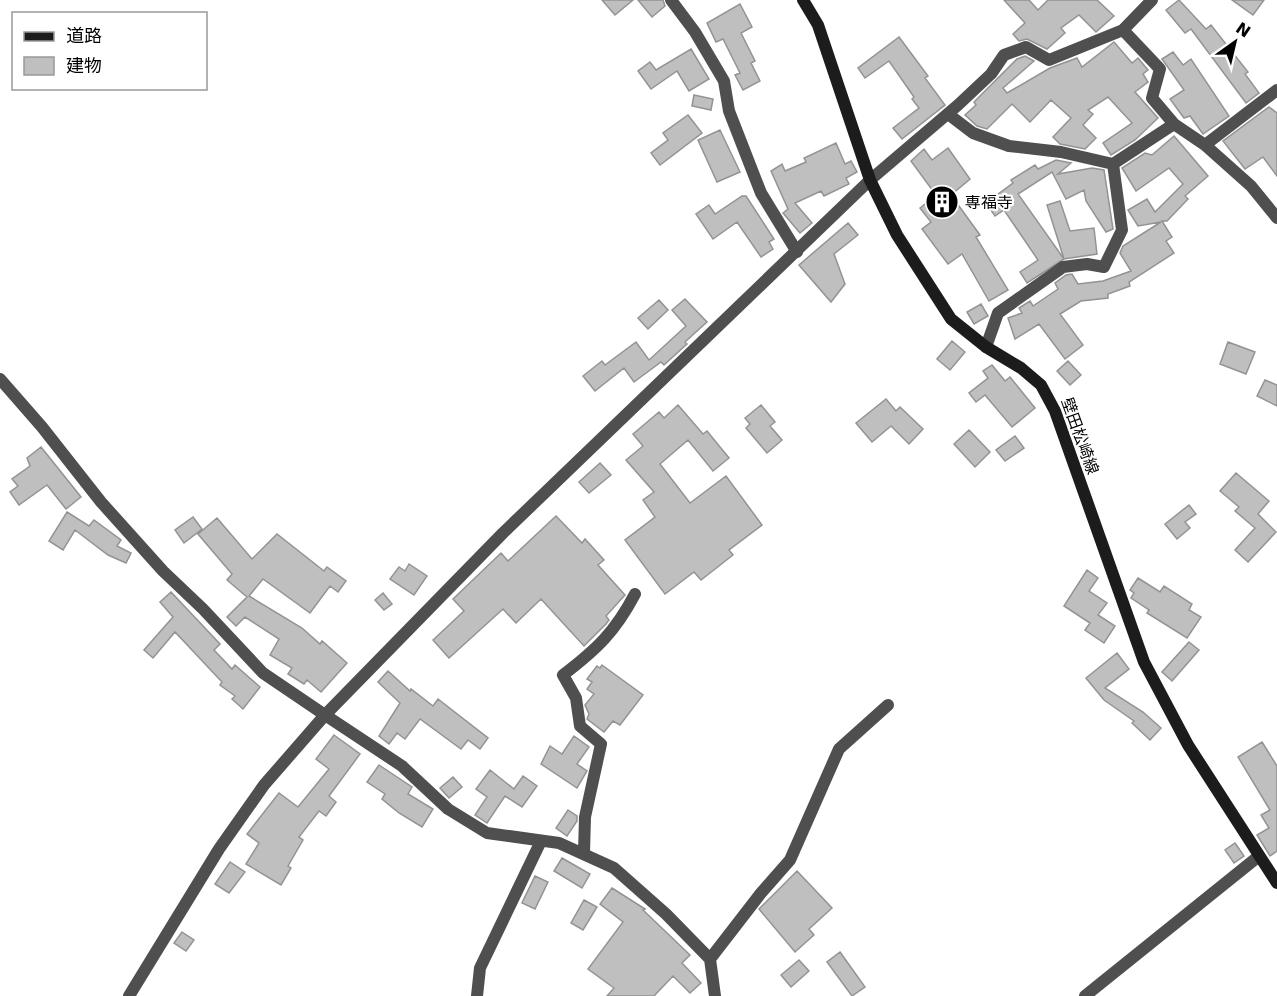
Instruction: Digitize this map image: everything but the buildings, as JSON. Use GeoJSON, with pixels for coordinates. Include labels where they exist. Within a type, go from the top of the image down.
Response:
{"type":"FeatureCollection","features":[{"type":"Feature","properties":{"kind":"main road","name":"壁田松崎線"},"geometry":{"type":"LineString","coordinates":[[803,0],[818,25],[870,180],[897,235],[951,319],[986,347],[1021,368],[1041,385],[1055,411],[1144,662],[1188,746],[1277,883]]}},
{"type":"Feature","properties":{"kind":"street"},"geometry":{"type":"LineString","coordinates":[[671,0],[695,32],[724,81],[729,111],[761,193],[797,252]]}},
{"type":"Feature","properties":{"kind":"street"},"geometry":{"type":"LineString","coordinates":[[129,996],[219,849],[264,785],[325,715],[503,533],[870,180],[991,74],[1004,55],[1026,47],[1048,60],[1124,30],[1152,0]]}},
{"type":"Feature","properties":{"kind":"street"},"geometry":{"type":"LineString","coordinates":[[1124,30],[1160,69],[1152,98],[1174,124],[1205,145],[1251,186],[1277,218]]}},
{"type":"Feature","properties":{"kind":"street"},"geometry":{"type":"LineString","coordinates":[[1205,145],[1277,90]]}},
{"type":"Feature","properties":{"kind":"street"},"geometry":{"type":"LineString","coordinates":[[948,114],[973,133],[1009,146],[1061,152],[1113,164],[1174,124]]}},
{"type":"Feature","properties":{"kind":"street"},"geometry":{"type":"LineString","coordinates":[[986,347],[998,313],[1063,267],[1087,264],[1104,267],[1122,230],[1113,164]]}},
{"type":"Feature","properties":{"kind":"street"},"geometry":{"type":"LineString","coordinates":[[0,379],[42,427],[101,502],[163,571],[203,609],[263,673],[402,766],[448,809],[487,833],[559,843],[614,868],[666,914],[710,959],[715,996]]}},
{"type":"Feature","properties":{"kind":"street"},"geometry":{"type":"LineString","coordinates":[[584,853],[585,817],[602,744],[580,726],[576,698],[563,675],[591,654],[620,623],[635,594]]}},
{"type":"Feature","properties":{"kind":"street"},"geometry":{"type":"LineString","coordinates":[[710,959],[761,892],[790,860],[839,749],[888,705]]}},
{"type":"Feature","properties":{"kind":"street"},"geometry":{"type":"LineString","coordinates":[[477,996],[480,968],[541,841]]}},
{"type":"Feature","properties":{"kind":"street"},"geometry":{"type":"LineString","coordinates":[[1085,996],[1259,856]]}},
{"type":"Feature","properties":{"kind":"place","name":"専福寺"},"geometry":{"type":"Point","coordinates":[942,202]}}]}
